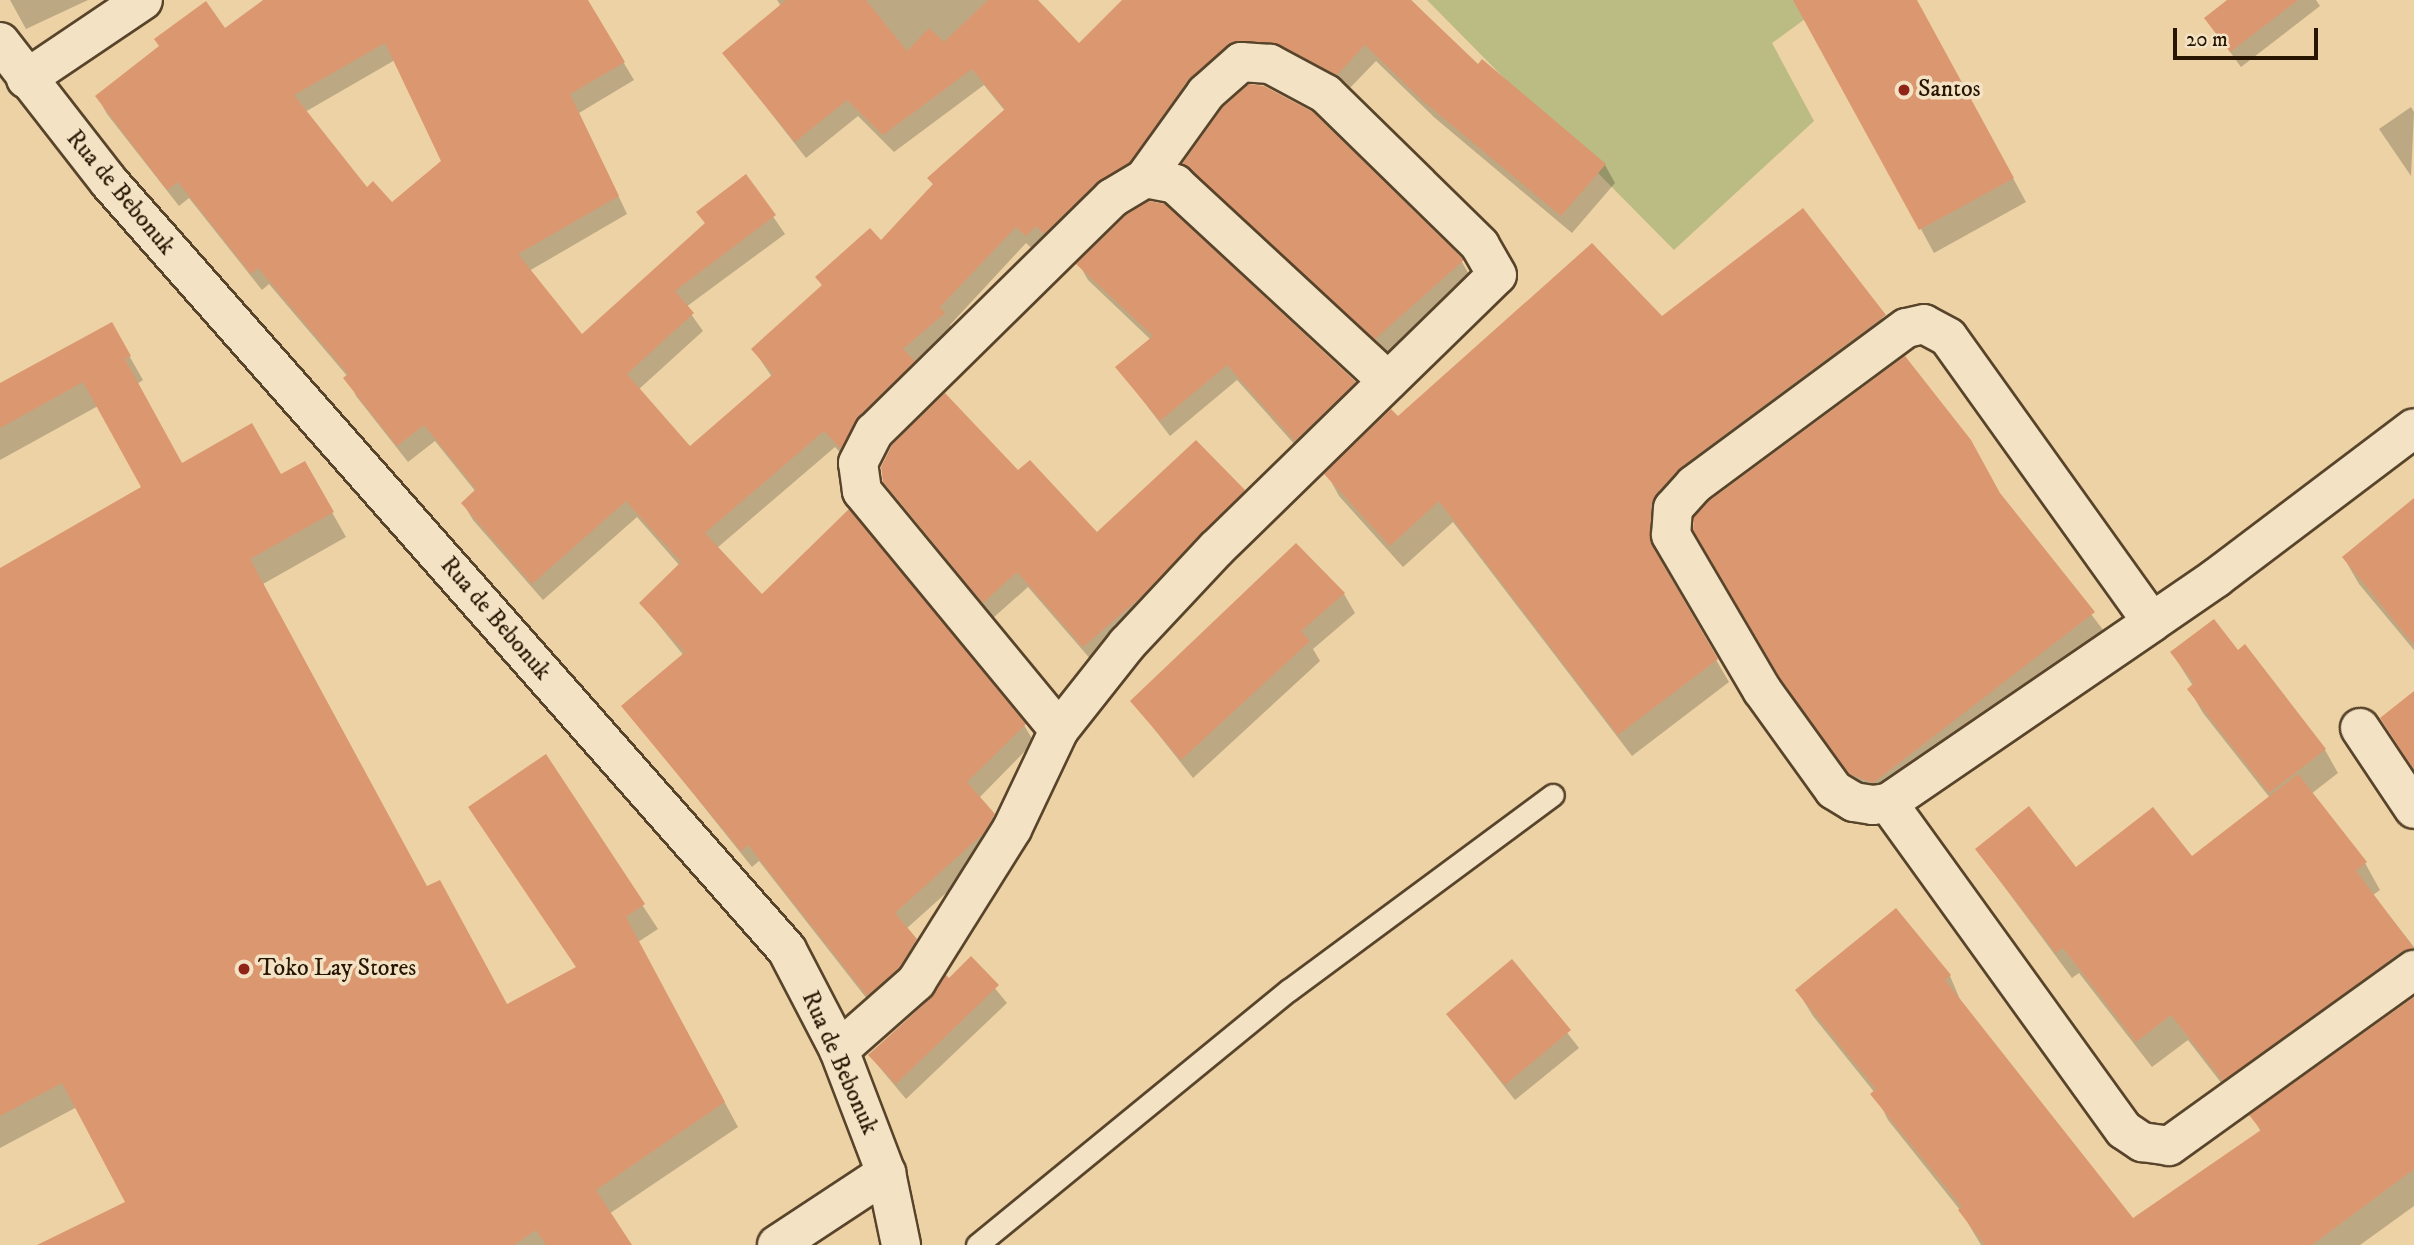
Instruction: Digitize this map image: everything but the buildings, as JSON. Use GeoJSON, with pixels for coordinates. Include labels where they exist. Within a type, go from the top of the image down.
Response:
{"type":"FeatureCollection","features":[{"type":"Feature","properties":{"kind":"street"},"geometry":{"type":"LineString","coordinates":[[26,79],[143,0]]}},
{"type":"Feature","properties":{"kind":"street","name":"Rua de Bebonuk"},"geometry":{"type":"LineString","coordinates":[[0,42],[26,79],[109,182],[787,950],[839,1050],[886,1173],[901,1245]]}},
{"type":"Feature","properties":{"kind":"street"},"geometry":{"type":"LineString","coordinates":[[839,1050],[916,982],[1012,829],[1059,730],[1128,644],[1181,587],[1497,275],[1480,245],[1326,94],[1270,64],[1241,62],[1206,93],[1144,178],[1112,198],[874,432],[858,463],[862,491],[1059,730]]}},
{"type":"Feature","properties":{"kind":"street"},"geometry":{"type":"LineString","coordinates":[[1144,178],[1175,184],[1388,381]]}},
{"type":"Feature","properties":{"kind":"street"},"geometry":{"type":"LineString","coordinates":[[2152,622],[1948,337],[1924,324],[1906,328],[1694,485],[1673,508],[1671,535],[1762,690],[1834,790],[1854,802],[1888,803],[2152,622],[2414,428]]}},
{"type":"Feature","properties":{"kind":"street"},"geometry":{"type":"LineString","coordinates":[[2360,728],[2414,809]]}},
{"type":"Feature","properties":{"kind":"street"},"geometry":{"type":"LineString","coordinates":[[1888,803],[2123,1130],[2142,1142],[2169,1146],[2414,970]]}},
{"type":"Feature","properties":{"kind":"street"},"geometry":{"type":"LineString","coordinates":[[777,1245],[886,1173]]}},
{"type":"Feature","properties":{"kind":"lane"},"geometry":{"type":"LineString","coordinates":[[977,1245],[1289,990],[1553,795]]}},
{"type":"Feature","properties":{"kind":"green space"},"geometry":{"type":"Polygon","coordinates":[[[1427,0],[1831,0],[1772,43],[1814,121],[1674,250],[1427,0]]]}},
{"type":"Feature","properties":{"kind":"place","name":"Santos"},"geometry":{"type":"Point","coordinates":[1904,90]}},
{"type":"Feature","properties":{"kind":"place","name":"Toko Lay Stores"},"geometry":{"type":"Point","coordinates":[244,969]}}]}
